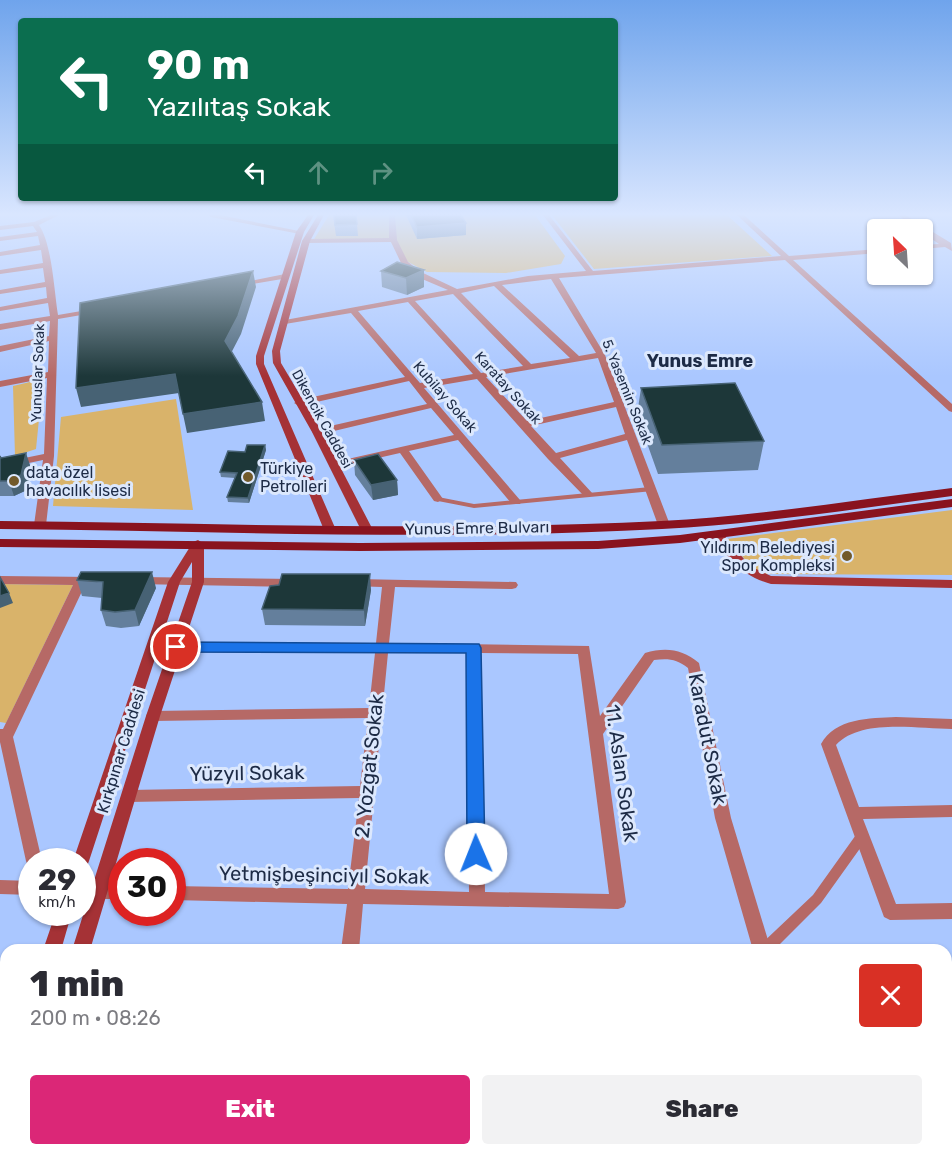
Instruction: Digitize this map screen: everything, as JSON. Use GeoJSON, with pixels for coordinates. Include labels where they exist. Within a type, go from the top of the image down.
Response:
{"type":"FeatureCollection","features":[{"type":"Feature","properties":{"kind":"main road","name":"Dikencik Caddesi"},"geometry":{"type":"LineString","coordinates":[[287,269],[260,356],[260,364],[330,530]]}},
{"type":"Feature","properties":{"kind":"main road","name":"Dikencik Caddesi"},"geometry":{"type":"LineString","coordinates":[[299,269],[276,351],[277,363],[317,432],[367,530]]}},
{"type":"Feature","properties":{"kind":"main road","name":"Yunus Emre Bulvarı"},"geometry":{"type":"LineString","coordinates":[[0,525],[330,530],[578,529],[715,521],[952,492]]}},
{"type":"Feature","properties":{"kind":"main road","name":"Yunus Emre Bulvarı"},"geometry":{"type":"LineString","coordinates":[[0,543],[360,547],[598,544],[717,534],[952,503]]}},
{"type":"Feature","properties":{"kind":"main road"},"geometry":{"type":"LineString","coordinates":[[198,544],[204,528]]}},
{"type":"Feature","properties":{"kind":"main road"},"geometry":{"type":"LineString","coordinates":[[717,534],[745,569],[754,576],[771,580],[952,584]]}},
{"type":"Feature","properties":{"kind":"main road","name":"Kırkpınar Caddesi"},"geometry":{"type":"LineString","coordinates":[[85,848],[174,582],[198,544]]}},
{"type":"Feature","properties":{"kind":"main road","name":"Kırkpınar Caddesi"},"geometry":{"type":"LineString","coordinates":[[83,944],[153,716],[198,582],[198,544]]}},
{"type":"Feature","properties":{"kind":"main road"},"geometry":{"type":"LineString","coordinates":[[54,944],[60,926]]}},
{"type":"Feature","properties":{"kind":"street"},"geometry":{"type":"LineString","coordinates":[[0,272],[20,269]]}},
{"type":"Feature","properties":{"kind":"street","name":"Yunuslar Sokak"},"geometry":{"type":"LineString","coordinates":[[40,525],[49,456],[54,337],[54,318],[45,269]]}},
{"type":"Feature","properties":{"kind":"street"},"geometry":{"type":"LineString","coordinates":[[412,269],[418,274],[454,290],[529,367]]}},
{"type":"Feature","properties":{"kind":"street"},"geometry":{"type":"LineString","coordinates":[[285,322],[495,283],[553,275],[632,269]]}},
{"type":"Feature","properties":{"kind":"street"},"geometry":{"type":"LineString","coordinates":[[801,269],[952,409]]}},
{"type":"Feature","properties":{"kind":"street","name":"5. Yasemin Sokak"},"geometry":{"type":"LineString","coordinates":[[553,275],[600,355],[664,525]]}},
{"type":"Feature","properties":{"kind":"street"},"geometry":{"type":"LineString","coordinates":[[227,286],[285,276]]}},
{"type":"Feature","properties":{"kind":"street"},"geometry":{"type":"LineString","coordinates":[[495,283],[577,358]]}},
{"type":"Feature","properties":{"kind":"street"},"geometry":{"type":"LineString","coordinates":[[0,292],[47,284]]}},
{"type":"Feature","properties":{"kind":"street","name":"Karatay Sokak"},"geometry":{"type":"LineString","coordinates":[[408,299],[588,495]]}},
{"type":"Feature","properties":{"kind":"street"},"geometry":{"type":"LineString","coordinates":[[0,309],[50,300]]}},
{"type":"Feature","properties":{"kind":"street","name":"Kubilay Sokak"},"geometry":{"type":"LineString","coordinates":[[352,309],[516,502]]}},
{"type":"Feature","properties":{"kind":"street"},"geometry":{"type":"LineString","coordinates":[[0,327],[100,310]]}},
{"type":"Feature","properties":{"kind":"street"},"geometry":{"type":"LineString","coordinates":[[0,349],[54,337]]}},
{"type":"Feature","properties":{"kind":"street"},"geometry":{"type":"LineString","coordinates":[[299,403],[414,382],[478,375],[600,355]]}},
{"type":"Feature","properties":{"kind":"street"},"geometry":{"type":"LineString","coordinates":[[1,381],[52,374]]}},
{"type":"Feature","properties":{"kind":"street"},"geometry":{"type":"LineString","coordinates":[[524,425],[618,404]]}},
{"type":"Feature","properties":{"kind":"street"},"geometry":{"type":"LineString","coordinates":[[317,432],[434,405]]}},
{"type":"Feature","properties":{"kind":"street"},"geometry":{"type":"LineString","coordinates":[[334,465],[460,436]]}},
{"type":"Feature","properties":{"kind":"street"},"geometry":{"type":"LineString","coordinates":[[552,457],[630,436]]}},
{"type":"Feature","properties":{"kind":"street"},"geometry":{"type":"LineString","coordinates":[[402,449],[438,499]]}},
{"type":"Feature","properties":{"kind":"street"},"geometry":{"type":"LineString","coordinates":[[0,466],[49,456]]}},
{"type":"Feature","properties":{"kind":"street"},"geometry":{"type":"LineString","coordinates":[[0,580],[104,581]]}},
{"type":"Feature","properties":{"kind":"street"},"geometry":{"type":"LineString","coordinates":[[31,848],[3,736],[81,580]]}},
{"type":"Feature","properties":{"kind":"street"},"geometry":{"type":"LineString","coordinates":[[127,581],[305,583]]}},
{"type":"Feature","properties":{"kind":"street"},"geometry":{"type":"LineString","coordinates":[[341,583],[512,585]]}},
{"type":"Feature","properties":{"kind":"street","name":"2. Yozgat Sokak"},"geometry":{"type":"LineString","coordinates":[[351,944],[388,583]]}},
{"type":"Feature","properties":{"kind":"street"},"geometry":{"type":"LineString","coordinates":[[176,647],[473,648],[477,899]]}},
{"type":"Feature","properties":{"kind":"street","name":"11. Aslan Sokak"},"geometry":{"type":"LineString","coordinates":[[473,648],[584,649],[618,902]]}},
{"type":"Feature","properties":{"kind":"street","name":"Karadut Sokak"},"geometry":{"type":"LineString","coordinates":[[595,734],[650,656],[666,653],[682,655],[694,666],[723,818],[761,944]]}},
{"type":"Feature","properties":{"kind":"street"},"geometry":{"type":"LineString","coordinates":[[153,716],[375,713]]}},
{"type":"Feature","properties":{"kind":"street"},"geometry":{"type":"LineString","coordinates":[[952,724],[886,723],[859,726],[841,732],[828,744],[890,912],[952,911]]}},
{"type":"Feature","properties":{"kind":"street","name":"Yüzyıl Sokak"},"geometry":{"type":"LineString","coordinates":[[129,796],[367,792]]}},
{"type":"Feature","properties":{"kind":"street"},"geometry":{"type":"LineString","coordinates":[[853,813],[952,811]]}},
{"type":"Feature","properties":{"kind":"street"},"geometry":{"type":"LineString","coordinates":[[0,887],[18,888]]}},
{"type":"Feature","properties":{"kind":"street"},"geometry":{"type":"LineString","coordinates":[[100,892],[108,892]]}},
{"type":"Feature","properties":{"kind":"street","name":"Yetmişbeşinciyıl Sokak"},"geometry":{"type":"LineString","coordinates":[[186,893],[618,902]]}},
{"type":"Feature","properties":{"kind":"lane"},"geometry":{"type":"LineString","coordinates":[[438,499],[474,506],[650,489]]}},
{"type":"Feature","properties":{"kind":"lane"},"geometry":{"type":"LineString","coordinates":[[769,944],[817,899],[862,837]]}},
{"type":"Feature","properties":{"kind":"shaded area"},"geometry":{"type":"Polygon","coordinates":[[[421,269],[531,269],[506,273],[427,272],[421,269]]]}},
{"type":"Feature","properties":{"kind":"shaded area"},"geometry":{"type":"Polygon","coordinates":[[[43,379],[36,449],[15,456],[13,386],[43,379]]]}},
{"type":"Feature","properties":{"kind":"shaded area"},"geometry":{"type":"Polygon","coordinates":[[[176,399],[193,510],[53,506],[61,417],[176,399]]]}},
{"type":"Feature","properties":{"kind":"shaded area","name":"Yıldırım Belediyesi Spor Kompleksi"},"geometry":{"type":"Polygon","coordinates":[[[952,510],[952,575],[758,574],[727,539],[952,510]]]}},
{"type":"Feature","properties":{"kind":"shaded area"},"geometry":{"type":"Polygon","coordinates":[[[0,584],[73,585],[6,723],[0,722],[0,584]]]}},
{"type":"Feature","properties":{"kind":"building"},"geometry":{"type":"Polygon","coordinates":[[[385,269],[424,270],[406,278],[381,271],[385,269]]]}},
{"type":"Feature","properties":{"kind":"building"},"geometry":{"type":"Polygon","coordinates":[[[253,271],[238,316],[225,341],[262,402],[183,414],[175,374],[76,388],[80,303],[253,271]]]}},
{"type":"Feature","properties":{"kind":"building"},"geometry":{"type":"Polygon","coordinates":[[[735,383],[764,441],[662,445],[641,388],[735,383]]]}},
{"type":"Feature","properties":{"kind":"building"},"geometry":{"type":"Polygon","coordinates":[[[247,445],[265,445],[248,498],[227,497],[237,473],[220,472],[228,451],[245,452],[247,445]]]}},
{"type":"Feature","properties":{"kind":"building"},"geometry":{"type":"Polygon","coordinates":[[[26,453],[21,475],[9,481],[0,481],[0,456],[1,458],[26,453]]]}},
{"type":"Feature","properties":{"kind":"building"},"geometry":{"type":"Polygon","coordinates":[[[378,454],[397,480],[371,485],[354,460],[378,454]]]}},
{"type":"Feature","properties":{"kind":"building"},"geometry":{"type":"Polygon","coordinates":[[[81,572],[152,572],[135,610],[115,612],[101,610],[103,582],[77,580],[81,572]]]}},
{"type":"Feature","properties":{"kind":"building"},"geometry":{"type":"Polygon","coordinates":[[[282,574],[370,574],[364,610],[262,609],[270,586],[279,585],[282,574]]]}},
{"type":"Feature","properties":{"kind":"building"},"geometry":{"type":"Polygon","coordinates":[[[0,577],[9,593],[0,596],[0,577]]]}},
{"type":"Feature","properties":{"kind":"place","name":"Türkiye Petrolleri"},"geometry":{"type":"Point","coordinates":[248,477]}},
{"type":"Feature","properties":{"kind":"place","name":"data özel havacılık lisesi"},"geometry":{"type":"Point","coordinates":[14,481]}},
{"type":"Feature","properties":{"kind":"place","name":"Yıldırım Belediyesi Spor Kompleksi"},"geometry":{"type":"Point","coordinates":[847,556]}},
{"type":"Feature","properties":{"kind":"district","name":"Yunus Emre"},"geometry":{"type":"Point","coordinates":[700,361]}},
{"type":"Feature","properties":{"kind":"route"},"geometry":{"type":"LineString","coordinates":[[176,647],[473,648],[476,854]]}}]}
